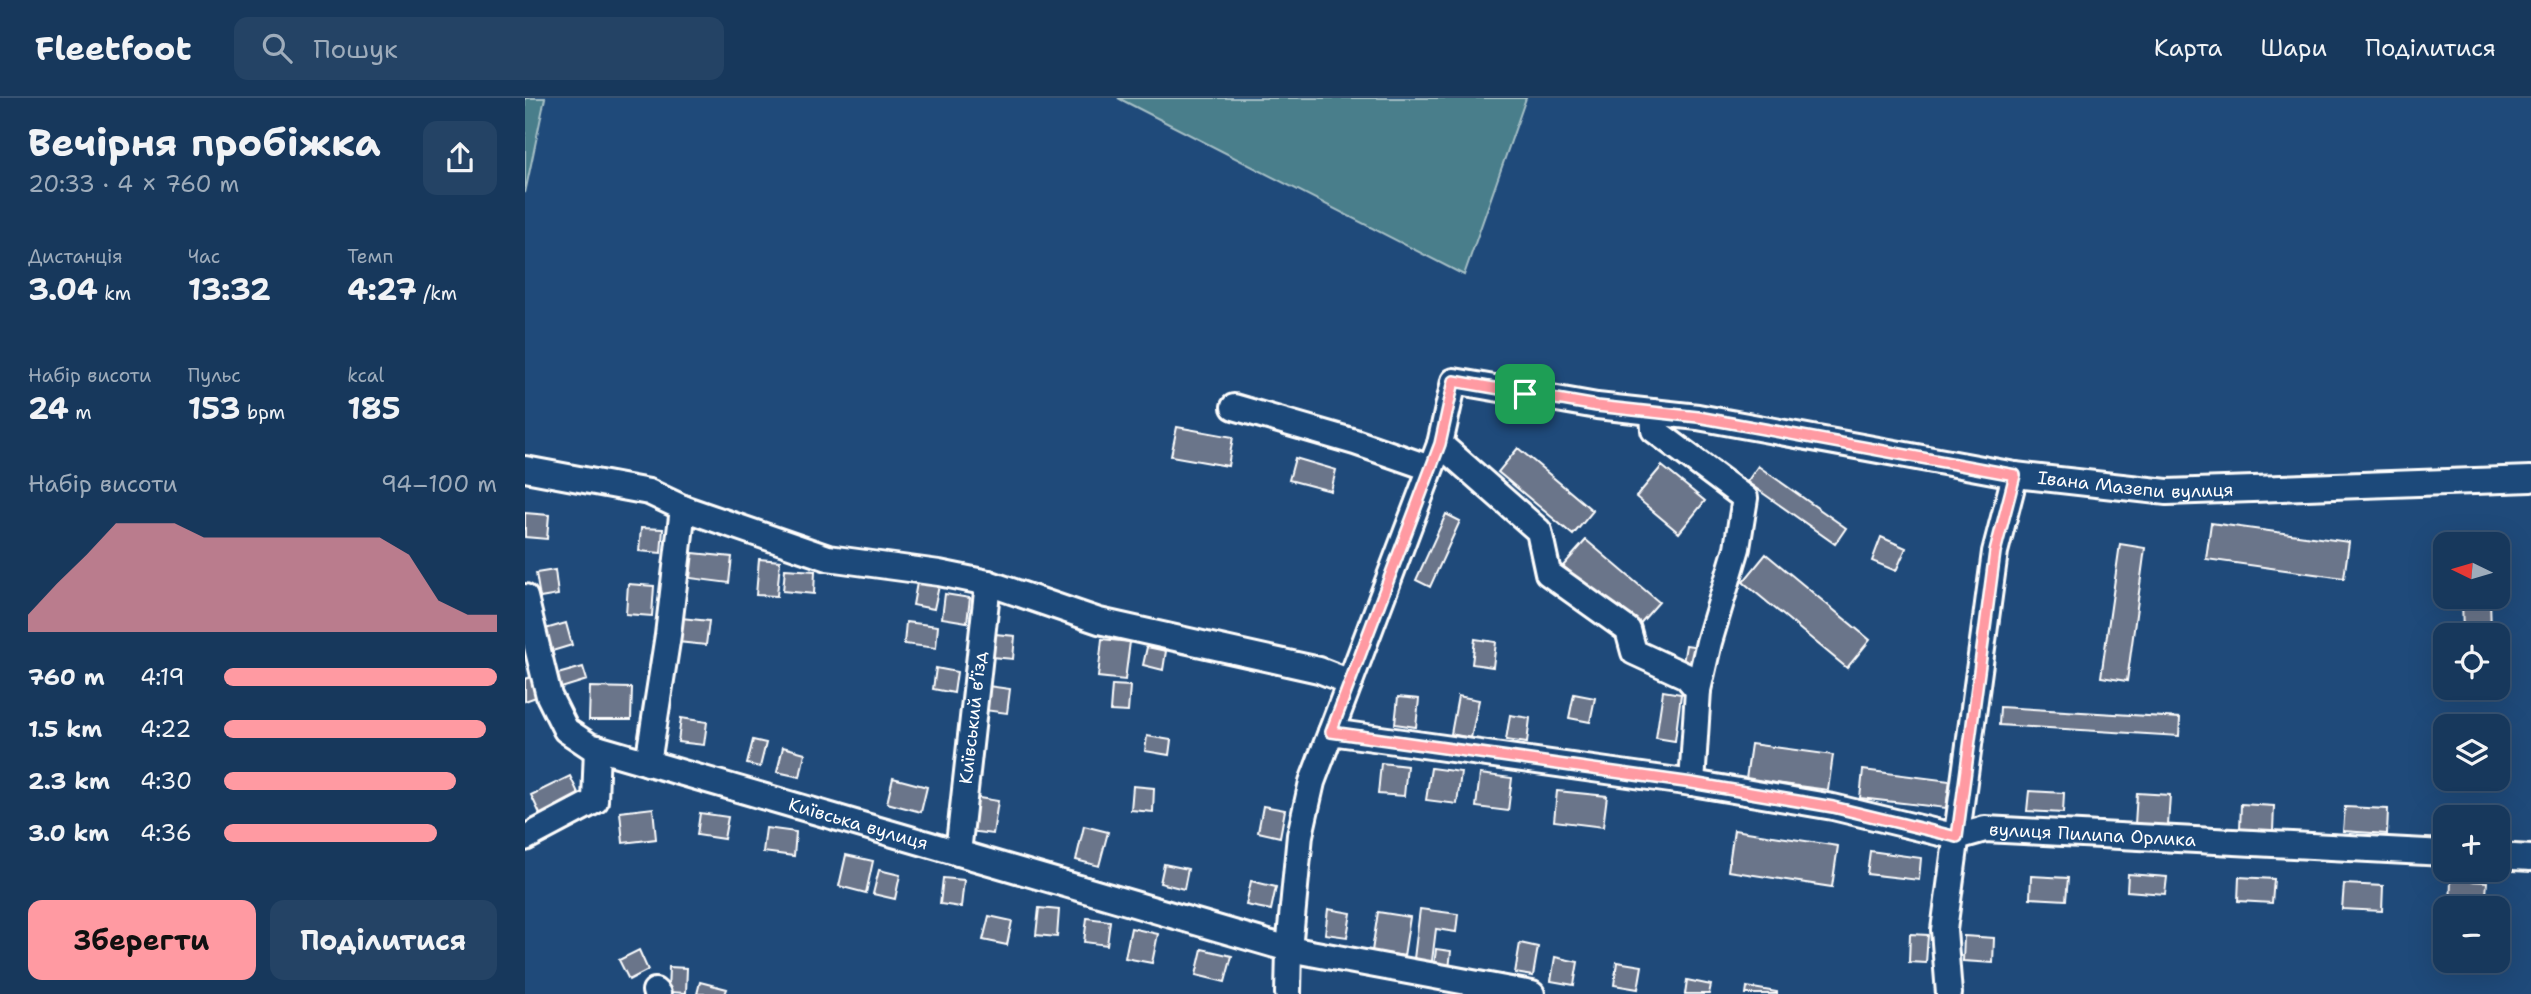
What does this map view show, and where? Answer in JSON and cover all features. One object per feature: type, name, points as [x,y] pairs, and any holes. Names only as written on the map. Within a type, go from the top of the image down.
[{"type":"street","name":"Івана Мазепи вулиця","points":[[1440,444],[1454,381],[1597,406],[1698,417],[2015,475],[2167,492],[2531,479]]},
{"type":"street","points":[[1234,407],[1355,442],[1430,468]]},
{"type":"street","points":[[1653,412],[1654,430],[1745,498],[1737,548],[1709,642],[1698,690],[1692,783]]},
{"type":"street","points":[[1288,994],[1289,949],[1300,835],[1312,782],[1440,444],[1539,531],[1548,573],[1628,630],[1634,652],[1686,676],[1698,690]]},
{"type":"street","points":[[525,469],[649,492],[683,508],[828,558],[939,573],[988,583],[1099,621],[1319,670],[1350,682]]},
{"type":"street","points":[[1949,994],[1944,930],[1995,552],[2015,475]]},
{"type":"street","points":[[648,763],[668,635],[683,508]]},
{"type":"street","name":"Київський в’їзд","points":[[958,853],[988,583]]},
{"type":"street","name":"Київська вулиця","points":[[525,597],[549,696],[566,730],[597,748],[1289,949],[1532,994]]},
{"type":"street","name":"вулиця Пилипа Орлика","points":[[1331,732],[1692,783],[1833,807],[1957,837],[1985,829],[2433,852]]},
{"type":"street","points":[[525,838],[595,802],[597,748]]},
{"type":"street","points":[[2510,857],[2531,858]]},
{"type":"green space","points":[[525,98],[545,98],[525,193]]},
{"type":"green space","points":[[1118,98],[1526,98],[1464,275]]},
{"type":"building","points":[[1177,427],[1233,437],[1228,466],[1171,456]]},
{"type":"building","points":[[1518,448],[1593,511],[1573,535],[1498,472]]},
{"type":"building","points":[[1295,458],[1336,470],[1331,491],[1289,480]]},
{"type":"building","points":[[1662,466],[1705,501],[1679,533],[1636,497]]},
{"type":"building","points":[[1758,466],[1846,528],[1835,544],[1747,482]]},
{"type":"building","points":[[525,513],[549,515],[547,539],[525,537]]},
{"type":"building","points":[[1446,514],[1460,521],[1430,587],[1416,580]]},
{"type":"building","points":[[2211,523],[2349,542],[2344,578],[2206,559]]},
{"type":"building","points":[[641,528],[663,529],[661,553],[639,551]]},
{"type":"building","points":[[1881,537],[1906,548],[1896,571],[1872,561]]},
{"type":"building","points":[[1586,540],[1659,602],[1636,628],[1563,566]]},
{"type":"building","points":[[2120,544],[2145,548],[2127,681],[2101,677]]},
{"type":"building","points":[[693,553],[732,557],[729,583],[690,578]]},
{"type":"building","points":[[1766,554],[1870,640],[1847,668],[1743,582]]},
{"type":"building","points":[[759,559],[780,561],[777,596],[756,595]]},
{"type":"building","points":[[785,569],[815,571],[814,594],[783,591]]},
{"type":"building","points":[[555,570],[558,595],[540,598],[536,573]]},
{"type":"building","points":[[918,577],[940,581],[934,609],[913,605]]},
{"type":"building","points":[[628,584],[654,586],[652,616],[626,614]]},
{"type":"building","points":[[945,594],[970,598],[967,622],[942,618]]},
{"type":"building","points":[[2462,609],[2490,609],[2491,623],[2463,623]]},
{"type":"building","points":[[681,618],[709,621],[706,645],[678,642]]},
{"type":"building","points":[[906,622],[938,626],[936,648],[904,644]]},
{"type":"building","points":[[566,623],[572,645],[549,652],[542,630]]},
{"type":"building","points":[[995,634],[1015,636],[1013,659],[992,657]]},
{"type":"building","points":[[1102,639],[1130,642],[1125,680],[1098,677]]},
{"type":"building","points":[[1475,639],[1496,642],[1493,667],[1472,664]]},
{"type":"building","points":[[1686,645],[1700,647],[1697,665],[1683,663]]},
{"type":"building","points":[[1147,647],[1166,651],[1163,670],[1143,665]]},
{"type":"building","points":[[583,667],[587,680],[558,689],[554,675]]},
{"type":"building","points":[[936,668],[957,672],[954,693],[933,689]]},
{"type":"building","points":[[531,677],[539,696],[525,701],[525,679]]},
{"type":"building","points":[[1112,685],[1130,686],[1128,712],[1110,711]]},
{"type":"building","points":[[988,686],[1010,689],[1007,713],[984,710]]},
{"type":"building","points":[[590,687],[632,688],[631,720],[589,720]]},
{"type":"building","points":[[1663,691],[1681,694],[1675,741],[1656,738]]},
{"type":"building","points":[[1574,694],[1595,698],[1590,722],[1569,718]]},
{"type":"building","points":[[1458,696],[1479,700],[1471,738],[1451,734]]},
{"type":"building","points":[[1398,697],[1419,699],[1416,727],[1395,724]]},
{"type":"building","points":[[2000,707],[2180,718],[2179,736],[1999,725]]},
{"type":"building","points":[[1510,715],[1530,718],[1527,743],[1506,740]]},
{"type":"building","points":[[681,718],[707,722],[704,745],[678,742]]},
{"type":"building","points":[[1147,736],[1171,740],[1169,755],[1145,751]]},
{"type":"building","points":[[753,740],[766,743],[760,767],[747,764]]},
{"type":"building","points":[[1751,744],[1833,755],[1828,790],[1746,779]]},
{"type":"building","points":[[783,747],[805,753],[800,777],[777,772]]},
{"type":"building","points":[[1381,763],[1407,766],[1404,796],[1378,794]]},
{"type":"building","points":[[1431,768],[1461,772],[1457,804],[1426,800]]},
{"type":"building","points":[[1863,770],[1950,781],[1946,808],[1860,798]]},
{"type":"building","points":[[1480,774],[1512,778],[1508,811],[1476,807]]},
{"type":"building","points":[[570,776],[580,797],[541,816],[531,795]]},
{"type":"building","points":[[893,778],[927,787],[921,812],[887,803]]},
{"type":"building","points":[[1133,786],[1154,788],[1153,812],[1131,810]]},
{"type":"building","points":[[1557,791],[1607,796],[1603,827],[1554,821]]},
{"type":"building","points":[[2029,791],[2064,793],[2063,813],[2027,811]]},
{"type":"building","points":[[2137,793],[2170,795],[2168,826],[2135,824]]},
{"type":"building","points":[[973,797],[998,801],[993,834],[968,831]]},
{"type":"building","points":[[2241,804],[2274,806],[2273,831],[2240,830]]},
{"type":"building","points":[[1263,806],[1285,810],[1280,837],[1258,832]]},
{"type":"building","points":[[2345,807],[2388,809],[2387,834],[2343,831]]},
{"type":"building","points":[[653,808],[656,839],[623,843],[620,812]]},
{"type":"building","points":[[700,813],[728,817],[724,839],[697,835]]},
{"type":"building","points":[[1084,826],[1108,832],[1099,866],[1076,860]]},
{"type":"building","points":[[766,828],[796,832],[794,856],[763,852]]},
{"type":"building","points":[[1734,830],[1838,846],[1832,887],[1728,871]]},
{"type":"building","points":[[1870,851],[1921,858],[1919,880],[1867,874]]},
{"type":"building","points":[[846,855],[873,861],[866,893],[839,886]]},
{"type":"building","points":[[1164,864],[1188,869],[1184,889],[1160,883]]},
{"type":"building","points":[[879,870],[900,875],[895,899],[873,894]]},
{"type":"building","points":[[2128,874],[2167,877],[2165,894],[2127,891]]},
{"type":"building","points":[[2031,876],[2068,878],[2066,900],[2030,898]]},
{"type":"building","points":[[2239,877],[2274,879],[2272,903],[2238,901]]},
{"type":"building","points":[[943,878],[964,880],[961,907],[940,904]]},
{"type":"building","points":[[1251,881],[1276,887],[1271,910],[1246,905]]},
{"type":"building","points":[[2451,882],[2487,882],[2486,896],[2450,896]]},
{"type":"building","points":[[2344,884],[2383,886],[2382,911],[2342,909]]},
{"type":"building","points":[[1039,908],[1059,910],[1057,937],[1036,935]]},
{"type":"building","points":[[1328,909],[1351,913],[1347,937],[1325,934]]},
{"type":"building","points":[[1420,909],[1458,914],[1456,932],[1436,929],[1431,969],[1413,967]]},
{"type":"building","points":[[1378,912],[1410,917],[1404,956],[1372,951]]},
{"type":"building","points":[[989,916],[1012,921],[1007,945],[983,940]]},
{"type":"building","points":[[1087,918],[1110,921],[1107,945],[1084,942]]},
{"type":"building","points":[[1131,928],[1158,934],[1152,963],[1125,958]]},
{"type":"building","points":[[1910,934],[1928,935],[1926,963],[1909,962]]},
{"type":"building","points":[[1964,936],[1994,938],[1993,963],[1963,961]]},
{"type":"building","points":[[1520,943],[1538,947],[1533,976],[1515,973]]},
{"type":"building","points":[[1202,949],[1232,956],[1225,982],[1196,975]]},
{"type":"building","points":[[1436,949],[1451,951],[1449,969],[1434,967]]},
{"type":"building","points":[[639,950],[648,970],[629,980],[619,960]]},
{"type":"building","points":[[1555,957],[1578,962],[1574,985],[1551,981]]},
{"type":"building","points":[[1617,962],[1642,966],[1638,989],[1614,985]]},
{"type":"building","points":[[669,967],[687,968],[686,993],[668,992]]},
{"type":"building","points":[[1687,980],[1711,985],[1709,994],[1685,994]]},
{"type":"building","points":[[700,982],[727,989],[725,994],[697,994]]},
{"type":"building","points":[[1747,987],[1777,992],[1777,994],[1746,994]]},
{"type":"route","points":[[1454,381],[1525,394],[1597,406],[1698,417],[2015,475],[1995,552],[1957,837],[1833,807],[1692,783],[1331,732],[1440,444],[1454,381]]}]
